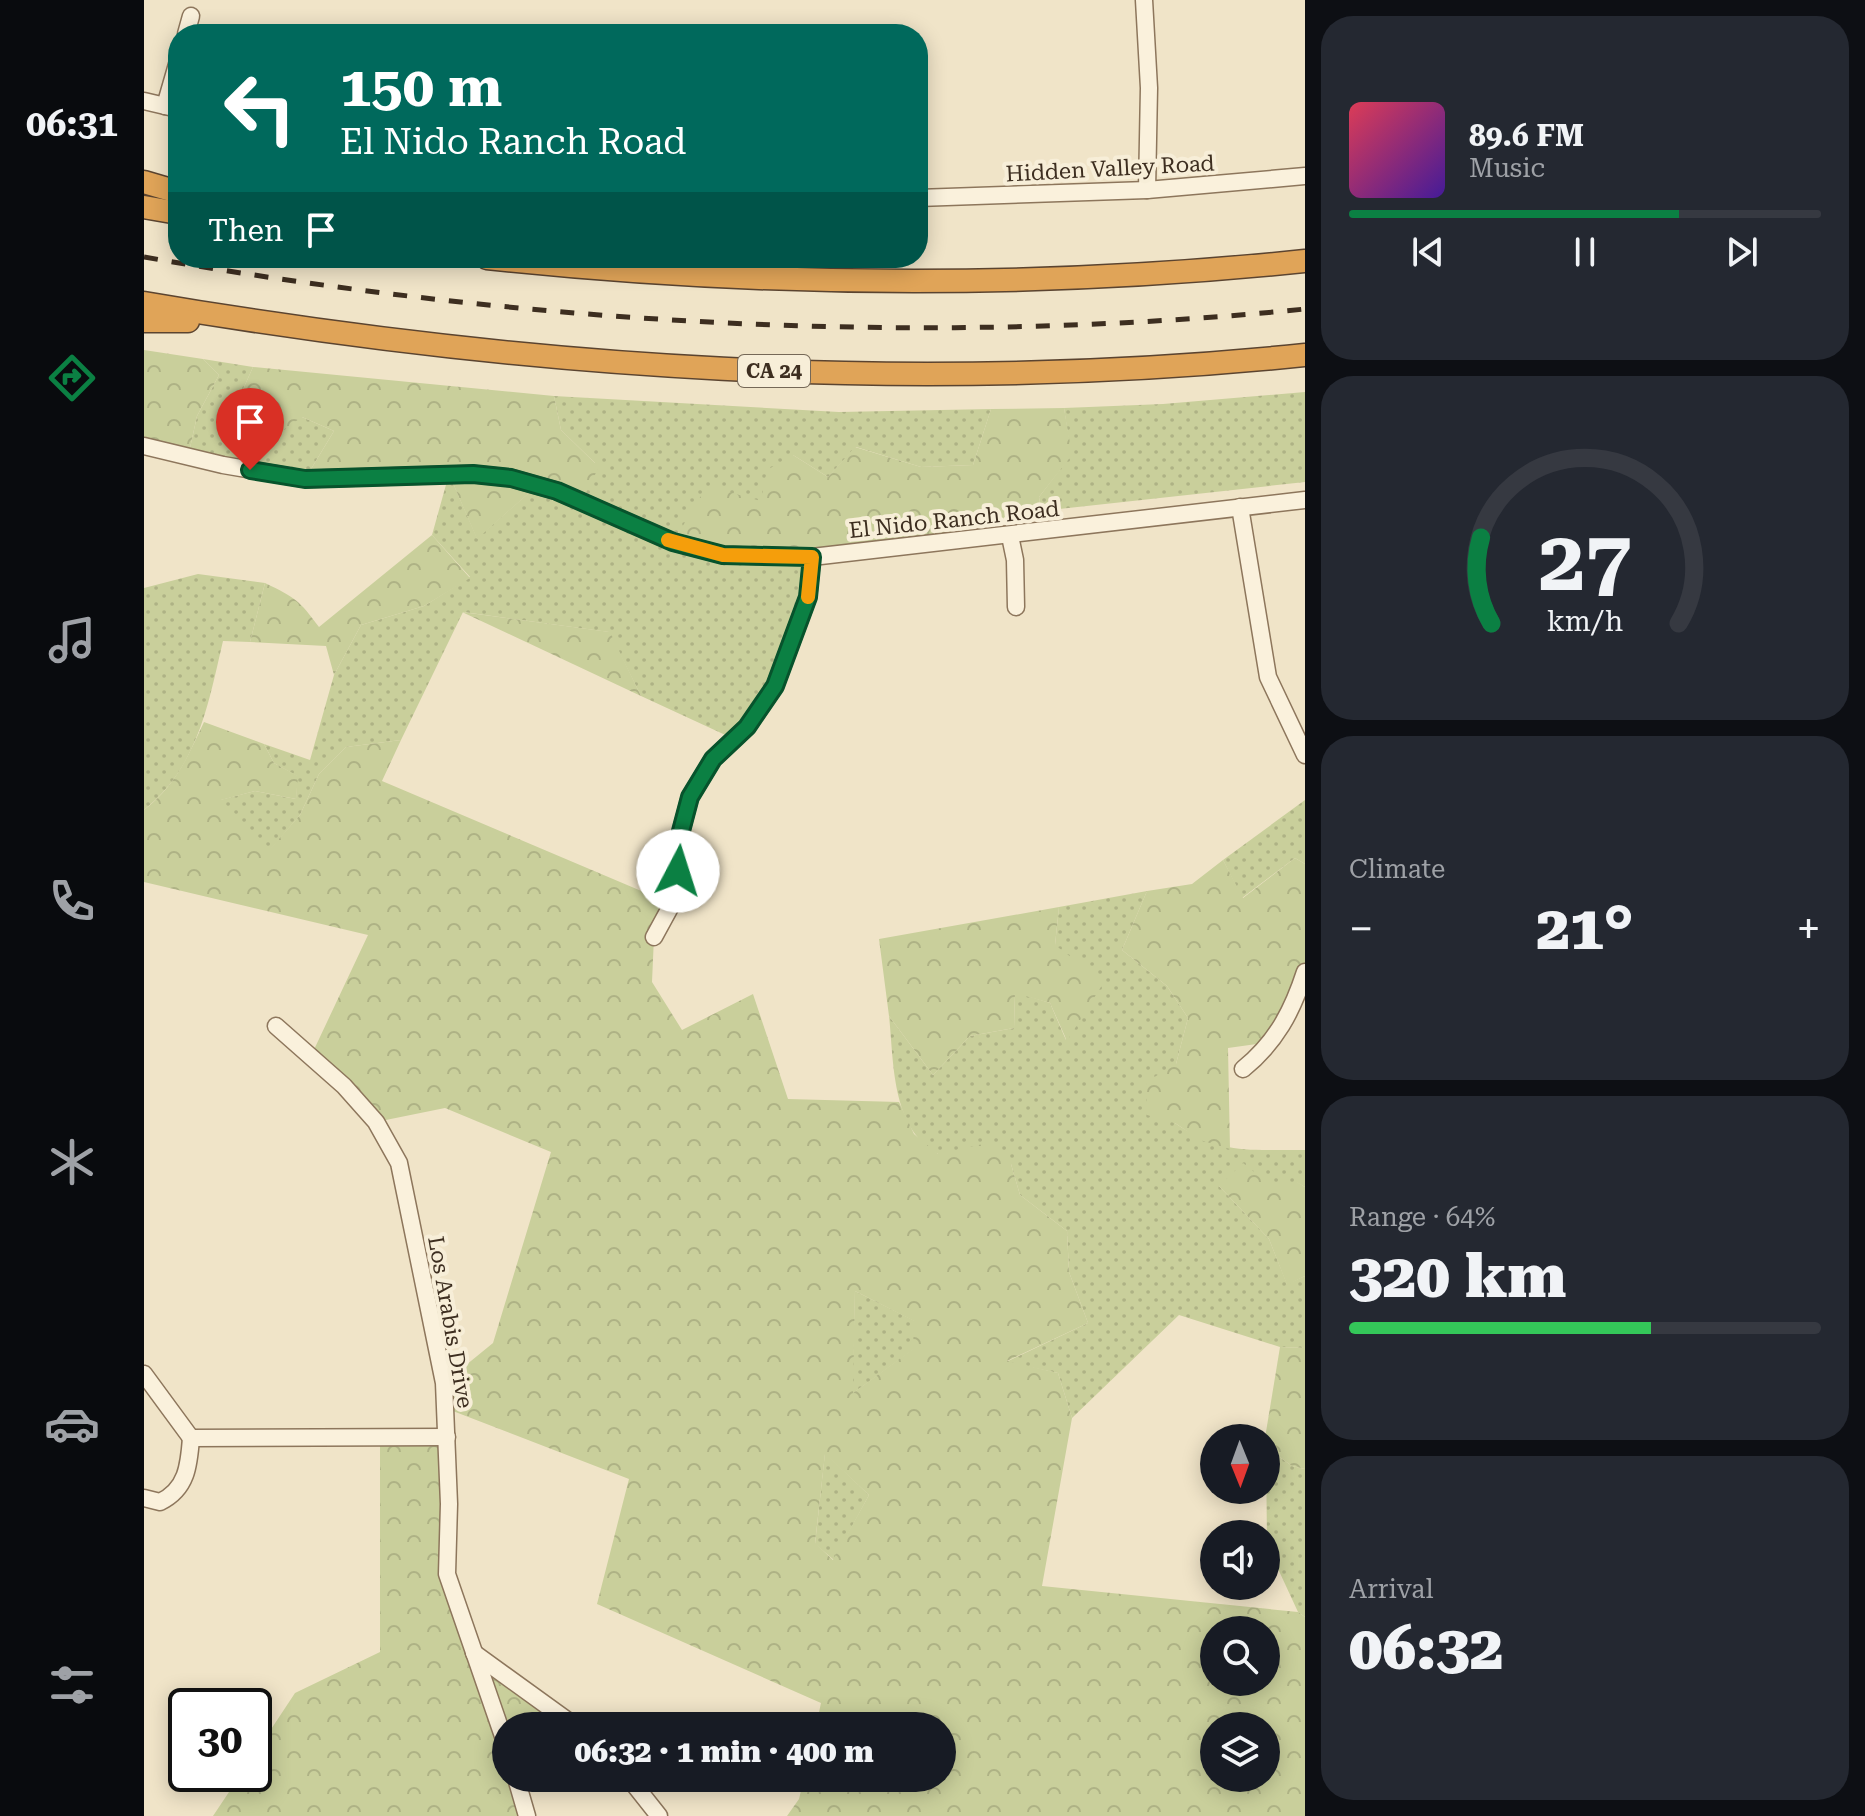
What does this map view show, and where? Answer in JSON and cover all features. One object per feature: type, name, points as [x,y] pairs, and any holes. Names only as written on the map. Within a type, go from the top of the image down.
[{"type":"highway","points":[[144,182],[168,189]]},
{"type":"highway","points":[[144,207],[168,211]]},
{"type":"highway","points":[[611,268],[698,275],[896,280],[1093,276],[1305,261]]},
{"type":"highway","name":"CA 24","points":[[144,303],[246,321],[431,346],[670,367],[933,374],[1064,371],[1305,355]]},
{"type":"highway","points":[[144,321],[246,321]]},
{"type":"street","points":[[1144,0],[1149,88],[1147,190]]},
{"type":"street","points":[[189,24],[191,16]]},
{"type":"street","points":[[144,101],[168,107]]},
{"type":"street","name":"Hidden Valley Road","points":[[928,198],[1147,190],[1305,176]]},
{"type":"street","name":"El Nido Ranch Road","points":[[144,446],[223,465],[305,479],[461,474],[511,478],[557,491],[685,545],[723,555],[812,557],[1305,500]]},
{"type":"street","points":[[1240,507],[1268,677],[1305,755]]},
{"type":"street","points":[[1010,536],[1015,560],[1016,607]]},
{"type":"street","points":[[654,937],[672,904],[681,831],[690,797],[713,759],[747,727],[775,686],[808,597],[812,557]]},
{"type":"street","points":[[1243,1069],[1262,1053],[1292,1009],[1305,972]]},
{"type":"street","name":"Los Arabis Drive","points":[[191,1438],[447,1437],[444,1383],[399,1163],[376,1122],[344,1086],[276,1026]]},
{"type":"street","points":[[144,1374],[191,1438],[189,1463],[181,1488],[160,1502],[144,1498]]},
{"type":"street","points":[[447,1437],[447,1574],[495,1712]]},
{"type":"street","points":[[474,1653],[556,1712]]},
{"type":"street","points":[[520,1792],[527,1816]]},
{"type":"street","points":[[640,1792],[659,1816]]},
{"type":"green space","points":[[144,350],[203,359],[219,375],[197,416],[188,457],[144,446]]},
{"type":"green space","points":[[203,359],[253,367],[236,405],[302,417],[334,431],[305,479],[188,457],[197,416],[219,375]]},
{"type":"green space","points":[[253,367],[554,396],[561,430],[599,467],[581,502],[537,486],[477,539],[449,474],[305,479],[334,431],[302,417],[273,437],[236,405]]},
{"type":"green space","points":[[1305,392],[1305,482],[1041,511],[1039,497],[1071,455],[1064,408],[1163,404]]},
{"type":"green space","points":[[554,396],[839,412],[991,409],[973,465],[921,467],[856,447],[828,477],[793,455],[812,557],[775,686],[734,739],[641,696],[609,632],[463,612],[401,740],[346,747],[319,774],[300,815],[270,850],[220,800],[255,791],[296,799],[297,776],[274,763],[264,744],[310,760],[334,675],[361,625],[424,606],[470,577],[432,535],[449,474],[477,538],[537,486],[595,463],[561,430]]},
{"type":"green space","points":[[1064,408],[1072,455],[1039,497],[1041,511],[885,548],[812,557],[673,542],[707,486],[761,501],[767,470],[793,455],[828,477],[855,447],[921,467],[973,465],[991,409]]},
{"type":"green space","points":[[432,535],[470,578],[424,606],[361,625],[334,675],[326,646],[250,642],[265,583],[296,600],[319,627]]},
{"type":"green space","points":[[198,574],[265,583],[250,642],[223,641],[206,711],[189,755],[162,793],[144,810],[144,588]]},
{"type":"green space","points":[[462,612],[610,632],[641,696]]},
{"type":"green space","points":[[204,722],[264,744],[274,763],[298,776],[296,799],[255,791],[221,800],[270,849],[300,815],[319,774],[346,747],[401,740],[382,781],[672,904],[654,937],[652,982],[682,1030],[753,994],[788,1099],[899,1102],[914,1134],[938,1154],[992,1142],[1011,1164],[1020,1195],[1067,1231],[1069,1272],[1088,1323],[1007,1361],[1058,1373],[1072,1418],[1042,1586],[1298,1612],[1305,1617],[1305,1816],[787,1816],[801,1792],[956,1792],[956,1712],[819,1712],[821,1703],[597,1604],[629,1479],[445,1408],[444,1383],[493,1343],[551,1152],[445,1108],[376,1122],[311,1056],[368,935],[144,882],[144,810],[173,781]],"holes":[[[855,1291],[914,1321],[913,1349],[853,1393]],[[825,1454],[869,1495],[833,1560],[815,1543]]]},
{"type":"green space","points":[[1305,800],[1305,864],[1295,858],[1242,898],[1223,860]]},
{"type":"green space","points":[[1295,858],[1305,864],[1305,972],[1271,1042],[1228,1048],[1230,1149],[1200,1140],[1175,1123],[1147,1115],[1146,1082],[1176,1064],[1188,1018],[1167,986],[1122,950],[1147,891],[1192,884],[1223,860],[1243,898]]},
{"type":"green space","points":[[1147,891],[1122,950],[1167,986],[1188,1018],[1176,1064],[1175,1123],[1192,1134],[1223,1146],[1252,1150],[1305,1150],[1305,1187],[1296,1182],[1219,1186],[1269,1239],[1287,1284],[1305,1276],[1305,1348],[1280,1347],[1179,1315],[1072,1418],[1058,1373],[1006,1362],[1088,1323],[1069,1272],[1067,1231],[1020,1195],[1011,1164],[942,1155],[921,1141],[910,1127],[898,1092],[889,1016],[933,1075],[970,1036],[1014,1028],[1015,992],[1050,1003],[1066,1040],[1055,945],[1059,907]]},
{"type":"green space","points":[[1059,907],[1055,945],[1104,982],[1067,1041],[1050,1003],[1015,993],[1014,1028],[970,1036],[933,1075],[889,1016],[879,939]]},
{"type":"green space","points":[[1243,1163],[1267,1182],[1297,1182],[1305,1187],[1305,1276],[1287,1285],[1269,1239],[1219,1186]]},
{"type":"green space","points":[[855,1291],[915,1321],[914,1349],[852,1394]]},
{"type":"green space","points":[[1280,1347],[1305,1348],[1305,1469],[1292,1466],[1280,1457],[1280,1424],[1267,1424]]},
{"type":"green space","points":[[380,1437],[447,1437],[447,1574],[474,1653],[565,1712],[492,1712],[492,1792],[520,1792],[527,1816],[213,1816],[229,1792],[272,1792],[272,1728],[295,1693],[380,1652]]},
{"type":"green space","points":[[825,1453],[869,1495],[834,1560],[815,1544]]},
{"type":"green space","points":[[1280,1457],[1292,1466],[1305,1469],[1305,1617],[1298,1612],[1280,1573],[1280,1520],[1267,1520],[1267,1504],[1280,1504]]},
{"type":"railway","points":[[144,257],[168,261]]},
{"type":"railway","points":[[213,268],[433,299],[723,323],[1014,327],[1160,321],[1305,309]]},
{"type":"slow traffic","points":[[668,540],[723,555],[812,557],[808,597]]},
{"type":"route","points":[[250,470],[305,479],[371,479],[430,474],[511,478],[557,491],[673,542],[723,555],[812,557],[808,597],[775,686],[747,727],[713,759],[690,797],[681,831],[678,871]]}]
